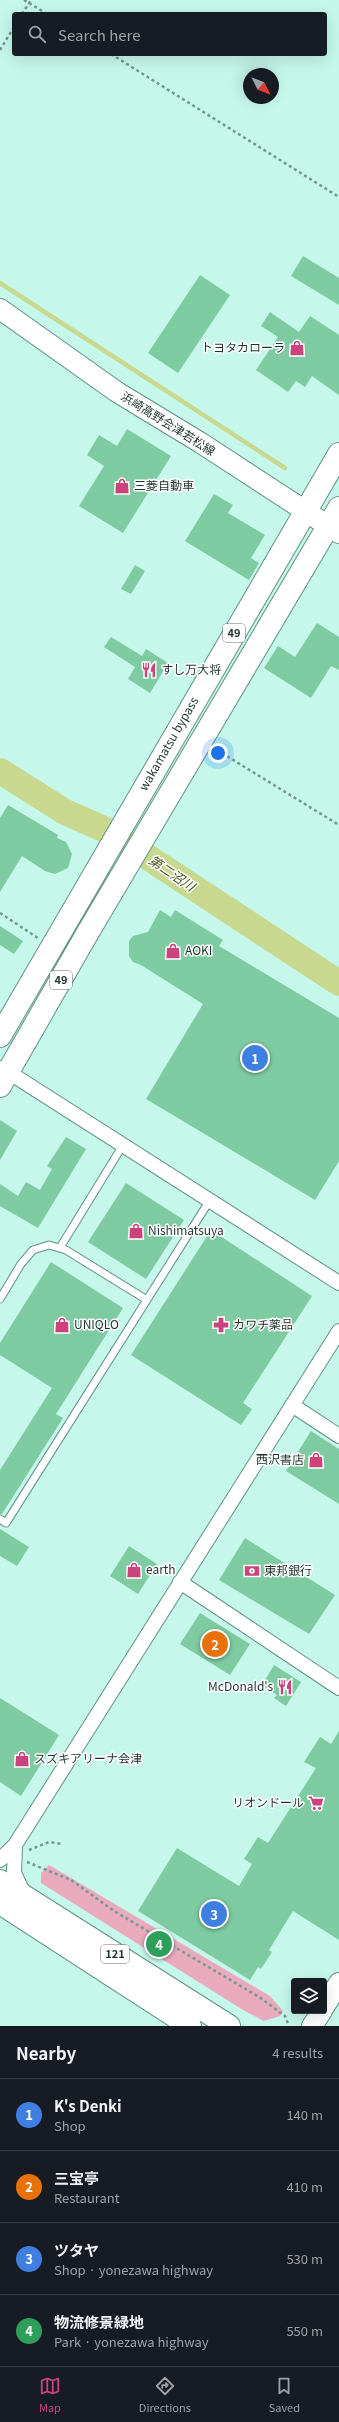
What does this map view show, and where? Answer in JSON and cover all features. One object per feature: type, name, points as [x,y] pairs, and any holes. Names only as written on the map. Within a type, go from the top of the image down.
[{"type":"highway","name":"wakamatsu bypass","points":[[0,1036],[129,812],[339,454]]},
{"type":"highway","name":"49","points":[[3,1075],[201,740],[334,530],[339,508]]},
{"type":"highway","name":"121","points":[[0,1882],[229,2026]]},
{"type":"highway","name":"121","points":[[0,1903],[190,2026]]},
{"type":"main road","name":"浜崎高野会津若松線","points":[[0,309],[117,392],[334,530]]},
{"type":"main road","points":[[327,2002],[339,1983]]},
{"type":"main road","points":[[312,2026],[320,2014]]},
{"type":"street","points":[[3,1075],[123,1145],[339,1283]]},
{"type":"street","points":[[0,1860],[15,1845],[339,1331]]},
{"type":"street","points":[[292,1405],[339,1436]]},
{"type":"street","points":[[180,1582],[339,1688]]},
{"type":"street","points":[[15,1845],[14,1873],[24,1894],[33,1902]]},
{"type":"lane","points":[[61,1246],[123,1145]]},
{"type":"lane","points":[[0,1519],[6,1523],[210,1200]]},
{"type":"lane","points":[[0,1299],[21,1264],[33,1250],[49,1245],[61,1246],[147,1300]]},
{"type":"path","points":[[24,0],[44,12]]},
{"type":"path","points":[[23,12],[31,0]]},
{"type":"path","points":[[0,50],[12,30]]},
{"type":"path","points":[[113,56],[339,197]]},
{"type":"path","points":[[201,740],[339,825]]},
{"type":"path","points":[[0,913],[51,946]]},
{"type":"path","points":[[29,1850],[49,1842],[62,1844]]},
{"type":"path","points":[[26,1862],[71,1880],[114,1911],[259,1997],[285,2016],[287,2025]]},
{"type":"shaded area","points":[[49,1865],[270,1996],[283,2011],[280,2016],[264,2021],[243,2010],[41,1883],[41,1873]]},
{"type":"building","points":[[303,256],[339,278],[339,305],[291,276]]},
{"type":"building","points":[[200,275],[230,295],[178,373],[148,353]]},
{"type":"building","name":"トヨタカローラ","points":[[270,312],[299,332],[310,316],[339,335],[339,395],[312,376],[305,387],[296,381],[288,392],[256,370],[278,337],[261,326]]},
{"type":"building","name":"三菱自動車","points":[[127,429],[171,456],[123,533],[79,506],[104,466],[87,455],[99,435],[117,446]]},
{"type":"building","points":[[214,494],[233,505],[228,513],[265,535],[251,558],[259,563],[249,580],[185,541]]},
{"type":"building","points":[[135,565],[145,571],[131,594],[121,589]]},
{"type":"building","points":[[317,623],[339,637],[339,670],[331,666],[311,698],[264,668],[278,646],[295,657]]},
{"type":"building","points":[[111,637],[142,656],[146,649],[168,663],[150,693],[128,679],[135,667],[104,647]]},
{"type":"building","points":[[8,805],[58,835],[57,838],[66,842],[72,854],[68,868],[55,874],[45,871],[22,856],[0,892],[0,818]]},
{"type":"building","points":[[160,910],[171,917],[175,910],[223,940],[219,946],[339,1018],[339,1161],[315,1200],[146,1099],[203,1004],[141,965],[133,962],[129,956],[129,941],[133,936],[148,932]]},
{"type":"building","points":[[0,926],[23,941],[14,954],[0,945]]},
{"type":"building","points":[[0,1120],[17,1131],[0,1160]]},
{"type":"building","points":[[66,1137],[86,1149],[38,1228],[0,1206],[0,1184],[18,1196],[26,1182],[40,1190],[52,1169],[47,1166]]},
{"type":"building","name":"Nishimatsuya","points":[[126,1183],[184,1220],[146,1279],[88,1242]]},
{"type":"building","name":"カワチ薬品","points":[[211,1230],[312,1296],[243,1403],[252,1409],[241,1425],[131,1355]]},
{"type":"building","name":"UNIQLO","points":[[51,1262],[123,1308],[56,1414],[63,1418],[2,1514],[0,1514],[0,1470],[52,1388],[0,1355],[0,1343]]},
{"type":"building","name":"西沢書店","points":[[311,1431],[339,1449],[339,1504],[286,1471]]},
{"type":"building","points":[[0,1529],[29,1547],[17,1566],[0,1556]]},
{"type":"building","points":[[245,1538],[335,1595],[309,1634],[219,1580]]},
{"type":"building","name":"earth","points":[[129,1546],[157,1564],[138,1594],[110,1576]]},
{"type":"building","points":[[200,1613],[250,1644],[230,1675],[180,1644]]},
{"type":"building","points":[[274,1665],[301,1682],[286,1706],[274,1698],[277,1695],[262,1685]]},
{"type":"building","name":"スズキアリーナ会津","points":[[0,1698],[59,1735],[21,1796],[0,1782]]},
{"type":"building","points":[[339,1731],[339,1940],[293,1911],[269,1950],[272,1952],[261,1969],[258,1967],[250,1980],[138,1911],[177,1848],[239,1886],[252,1864],[244,1859],[258,1837],[268,1843],[316,1768],[304,1762],[320,1737],[331,1744]]},
{"type":"waterway","points":[[0,283],[285,468]]},
{"type":"waterway","name":"第二沼川","points":[[0,771],[65,812],[108,831],[339,983]]},
{"type":"place","name":"トヨタカローラ","points":[[297,348]]},
{"type":"place","name":"三菱自動車","points":[[122,486]]},
{"type":"place","name":"すし万大将","points":[[149,670]]},
{"type":"place","name":"AOKI","points":[[173,951]]},
{"type":"place","name":"K's Denki","points":[[255,1058]]},
{"type":"place","name":"Nishimatsuya","points":[[136,1231]]},
{"type":"place","name":"UNIQLO","points":[[62,1325]]},
{"type":"place","name":"カワチ薬品","points":[[221,1325]]},
{"type":"place","name":"西沢書店","points":[[316,1460]]},
{"type":"place","name":"earth","points":[[134,1570]]},
{"type":"place","name":"東邦銀行","points":[[252,1571]]},
{"type":"place","name":"三宝亭","points":[[215,1644]]},
{"type":"place","name":"McDonald's","points":[[285,1687]]},
{"type":"place","name":"スズキアリーナ会津","points":[[22,1759]]},
{"type":"place","name":"リオンドール","points":[[316,1803]]},
{"type":"place","name":"ツタヤ","points":[[214,1914]]},
{"type":"place","name":"物流修景緑地","points":[[159,1944]]}]
